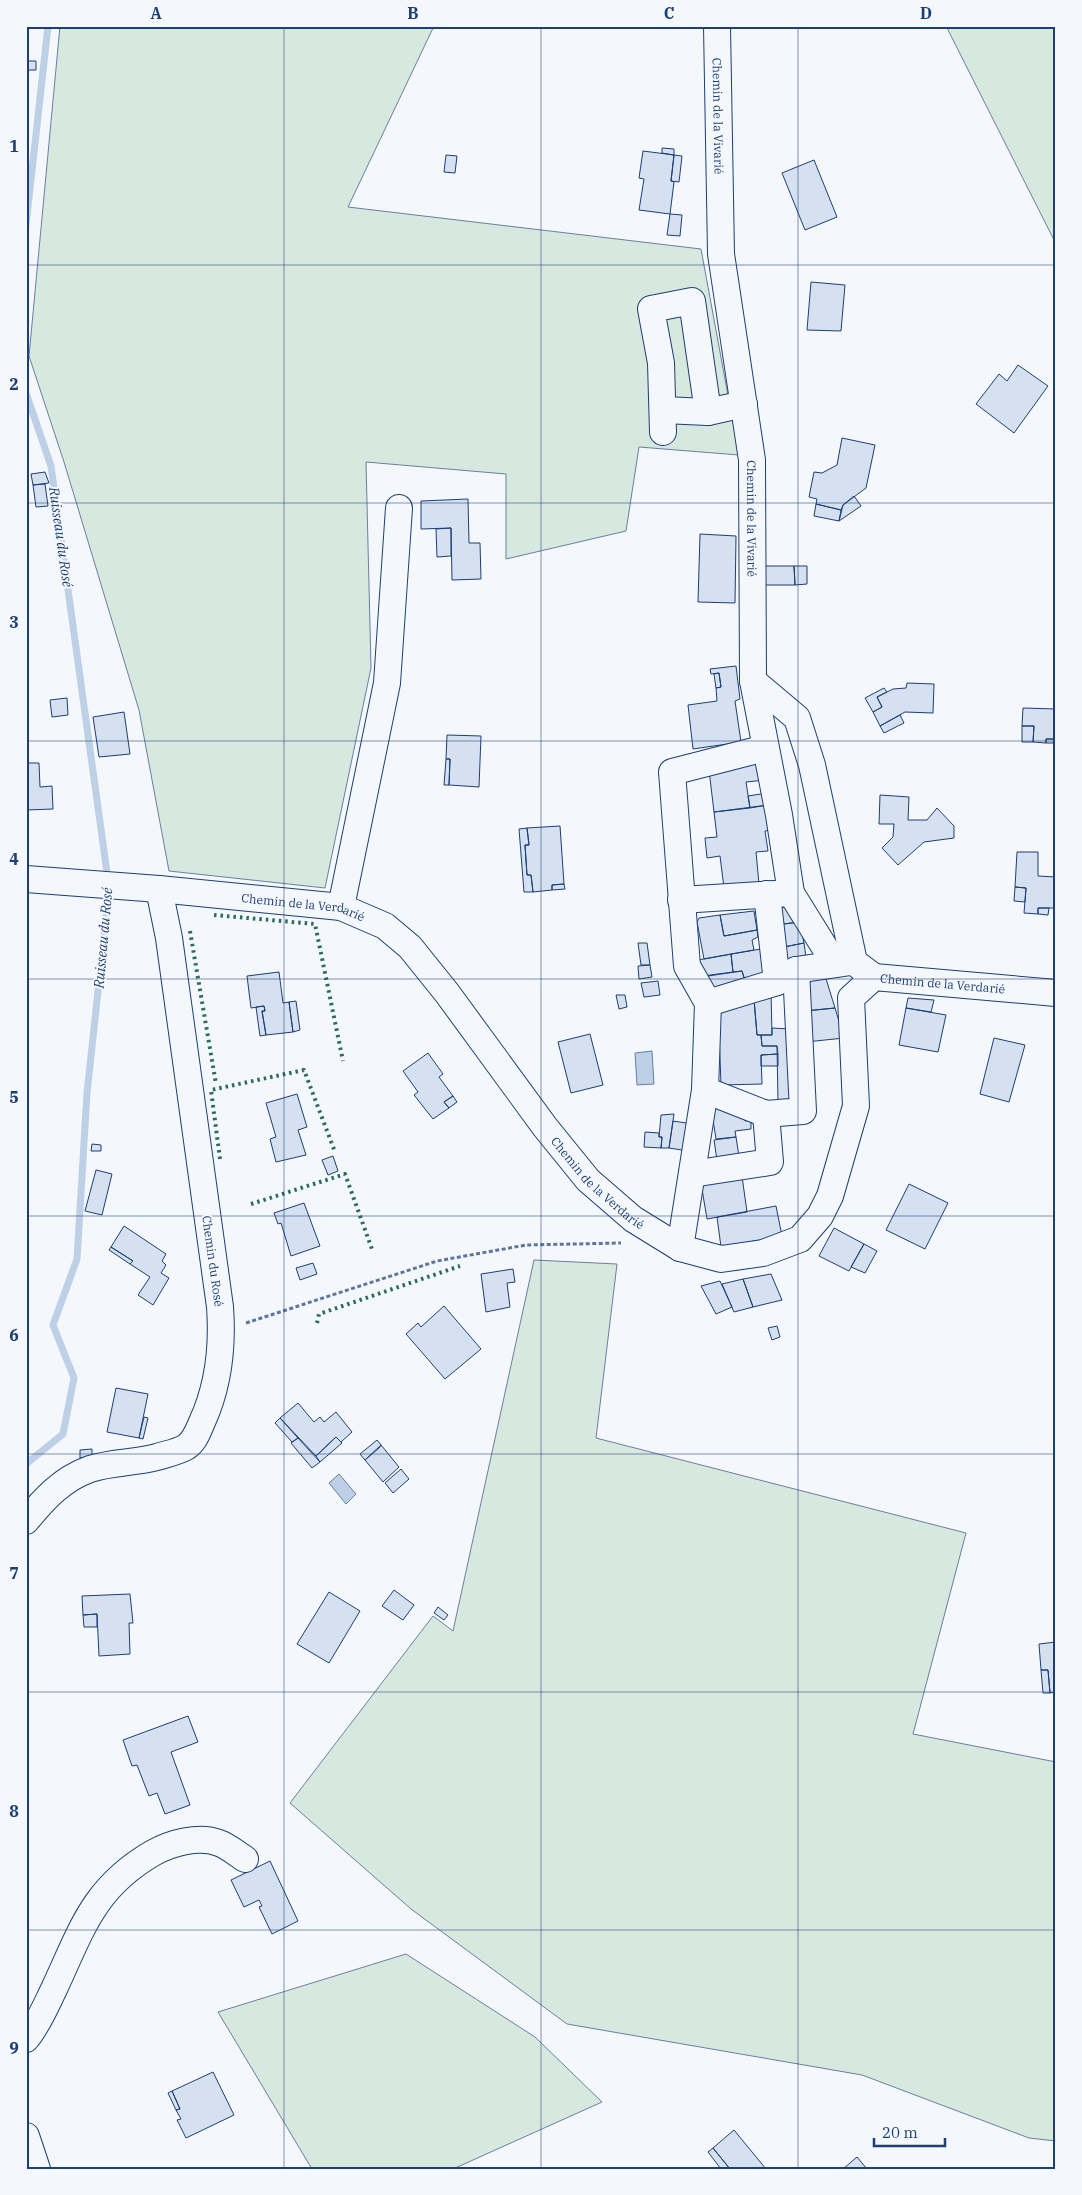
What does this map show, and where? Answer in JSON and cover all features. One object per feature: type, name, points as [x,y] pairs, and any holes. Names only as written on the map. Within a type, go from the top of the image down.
[{"type":"street","name":"Chemin de la Vivarié","points":[[717,26],[721,254],[752,460],[753,680],[766,748],[786,976],[803,1111],[766,1114]]},
{"type":"street","points":[[708,412],[692,301],[651,309],[661,363],[663,421],[708,412],[744,404]]},
{"type":"street","points":[[661,363],[700,354]]},
{"type":"street","points":[[341,907],[387,683],[399,508]]},
{"type":"street","points":[[753,680],[797,718],[812,766],[854,967]]},
{"type":"street","points":[[669,1241],[692,1174],[705,1090],[708,1003],[686,966],[672,772],[766,748]]},
{"type":"street","name":"Chemin de la Verdarié","points":[[26,879],[159,888],[341,907],[385,926],[410,947],[545,1127],[588,1180],[608,1200],[669,1241],[721,1259],[763,1253],[800,1239],[820,1216],[830,1196],[856,1106],[852,998],[854,967],[1056,993]]},
{"type":"street","name":"Chemin du Rosé","points":[[26,1521],[45,1497],[66,1481],[91,1469],[146,1460],[186,1447],[196,1437],[210,1406],[219,1373],[222,1331],[169,938],[159,888]]},
{"type":"street","points":[[681,900],[779,893],[854,967]]},
{"type":"street","points":[[708,1003],[786,976],[854,967]]},
{"type":"street","points":[[692,1174],[770,1162],[766,1114],[705,1090]]},
{"type":"street","points":[[26,2039],[47,2003],[90,1912],[108,1886],[134,1865],[161,1849],[188,1840],[218,1842],[245,1858]]},
{"type":"street","points":[[26,2136],[37,2169]]},
{"type":"path","points":[[222,1331],[437,1262],[526,1245],[669,1241]]},
{"type":"shaded area","points":[[60,26],[434,26],[348,207],[701,249],[739,455],[639,447],[626,531],[506,559],[506,474],[366,462],[371,668],[325,888],[169,871],[139,710],[64,462],[29,356]]},
{"type":"shaded area","points":[[946,26],[1056,26],[1056,244]]},
{"type":"shaded area","points":[[534,1260],[617,1264],[596,1438],[966,1533],[913,1734],[1056,1762],[1056,2141],[1029,2138],[862,2075],[567,2024],[411,1909],[290,1803],[433,1616],[453,1631]]},
{"type":"shaded area","points":[[406,1954],[535,2037],[602,2102],[453,2169],[312,2169],[218,2012]]},
{"type":"water","points":[[652,1051],[654,1084],[637,1085],[635,1053]]},
{"type":"water","points":[[339,1474],[356,1494],[346,1504],[329,1483]]},
{"type":"building","points":[[26,61],[36,61],[36,70],[26,70]]},
{"type":"building","points":[[662,148],[674,149],[674,155],[662,153]]},
{"type":"building","points":[[643,151],[674,155],[671,181],[674,182],[670,214],[639,210],[644,179],[639,178]]},
{"type":"building","points":[[446,155],[457,156],[455,173],[444,172]]},
{"type":"building","points":[[674,155],[682,156],[679,182],[671,181]]},
{"type":"building","points":[[814,160],[837,217],[805,230],[782,173]]},
{"type":"building","points":[[670,214],[682,215],[680,236],[667,235]]},
{"type":"building","points":[[811,282],[845,285],[841,331],[807,330]]},
{"type":"building","points":[[1018,365],[1048,386],[1014,433],[976,404],[999,374],[1007,381]]},
{"type":"building","points":[[842,438],[875,445],[866,488],[843,505],[841,510],[816,504],[817,499],[809,497],[814,472],[822,473],[837,465]]},
{"type":"building","points":[[45,472],[49,483],[33,485],[31,474]]},
{"type":"building","points":[[45,484],[48,506],[36,507],[33,485]]},
{"type":"building","points":[[854,496],[861,506],[839,521],[843,505]]},
{"type":"building","points":[[468,499],[469,543],[480,543],[481,579],[452,580],[451,528],[421,529],[421,501]]},
{"type":"building","points":[[816,504],[841,510],[839,521],[814,516]]},
{"type":"building","points":[[451,528],[451,556],[437,557],[436,529]]},
{"type":"building","points":[[700,534],[736,536],[735,603],[698,602]]},
{"type":"building","points":[[764,566],[794,566],[795,585],[764,585]]},
{"type":"building","points":[[794,566],[807,566],[807,584],[795,585]]},
{"type":"building","points":[[736,666],[740,699],[735,701],[741,742],[693,749],[688,705],[717,701],[716,688],[721,687],[719,673],[711,674],[710,669]]},
{"type":"building","points":[[719,673],[721,687],[716,688],[714,674]]},
{"type":"building","points":[[907,683],[934,684],[933,713],[905,712],[880,726],[873,712],[882,707],[877,697],[893,689],[906,688]]},
{"type":"building","points":[[884,688],[887,692],[877,697],[882,707],[873,712],[865,698]]},
{"type":"building","points":[[67,698],[68,715],[52,717],[50,700]]},
{"type":"building","points":[[1023,708],[1056,709],[1056,739],[1046,739],[1046,743],[1033,742],[1034,726],[1022,726]]},
{"type":"building","points":[[124,712],[130,754],[99,757],[93,717]]},
{"type":"building","points":[[900,715],[904,723],[884,733],[880,726]]},
{"type":"building","points":[[1022,726],[1034,726],[1033,742],[1022,742]]},
{"type":"building","points":[[447,735],[481,736],[479,787],[449,785],[450,759],[446,759]]},
{"type":"building","points":[[1046,739],[1056,739],[1056,743],[1046,743]]},
{"type":"building","points":[[446,759],[450,759],[449,785],[444,785]]},
{"type":"building","points":[[763,762],[766,780],[746,782],[750,808],[714,812],[709,770]]},
{"type":"building","points":[[26,763],[39,763],[40,787],[52,786],[53,809],[26,810]]},
{"type":"building","points":[[767,793],[768,805],[750,808],[748,796]]},
{"type":"building","points":[[880,795],[909,797],[908,820],[927,820],[937,808],[954,826],[954,838],[924,842],[898,865],[882,848],[893,837],[894,824],[879,824]]},
{"type":"building","points":[[768,805],[772,830],[765,831],[768,851],[756,852],[759,884],[724,888],[720,856],[707,858],[705,838],[717,837],[714,812]]},
{"type":"building","points":[[560,826],[564,884],[552,885],[552,890],[533,892],[531,875],[527,875],[525,845],[529,845],[527,828]]},
{"type":"building","points":[[527,828],[529,845],[525,845],[527,875],[531,875],[533,892],[524,892],[519,829]]},
{"type":"building","points":[[1017,852],[1038,852],[1038,876],[1056,877],[1056,908],[1038,908],[1038,914],[1024,913],[1026,888],[1015,887]]},
{"type":"building","points":[[564,884],[565,889],[552,890],[552,885]]},
{"type":"building","points":[[1015,887],[1026,888],[1025,902],[1014,901]]},
{"type":"building","points":[[791,907],[800,922],[775,925],[773,908]]},
{"type":"building","points":[[1038,908],[1049,908],[1048,915],[1038,914]]},
{"type":"building","points":[[754,911],[757,930],[724,936],[720,915]]},
{"type":"building","points":[[720,915],[724,936],[757,930],[758,937],[752,940],[754,950],[704,959],[697,922],[699,918]]},
{"type":"building","points":[[800,922],[804,943],[779,948],[775,925]]},
{"type":"building","points":[[638,943],[647,943],[650,965],[641,965]]},
{"type":"building","points":[[804,943],[807,965],[781,969],[779,948]]},
{"type":"building","points":[[761,949],[766,978],[747,987],[742,971],[733,972],[731,954]]},
{"type":"building","points":[[731,954],[733,972],[703,976],[698,960]]},
{"type":"building","points":[[650,965],[652,977],[639,979],[638,966]]},
{"type":"building","points":[[823,969],[835,1008],[805,1011],[800,973]]},
{"type":"building","points":[[742,971],[747,987],[712,995],[708,976]]},
{"type":"building","points":[[279,972],[283,1003],[289,1002],[293,1032],[266,1035],[262,1011],[265,1011],[264,1006],[251,1008],[247,976]]},
{"type":"building","points":[[658,981],[660,995],[644,997],[641,983]]},
{"type":"building","points":[[771,991],[772,1035],[757,1035],[754,999]]},
{"type":"building","points":[[616,995],[625,995],[627,1007],[619,1009]]},
{"type":"building","points":[[908,998],[934,1000],[931,1012],[906,1008]]},
{"type":"building","points":[[754,999],[757,1035],[761,1035],[762,1046],[777,1046],[778,1054],[761,1055],[762,1084],[721,1085],[718,1004]]},
{"type":"building","points":[[296,1001],[300,1030],[293,1032],[289,1002]]},
{"type":"building","points":[[264,1006],[265,1011],[262,1011],[266,1035],[260,1036],[256,1007]]},
{"type":"building","points":[[835,1008],[844,1038],[806,1042],[805,1011]]},
{"type":"building","points":[[906,1008],[946,1015],[938,1052],[899,1045]]},
{"type":"building","points":[[772,1028],[790,1029],[798,1102],[778,1102],[777,1046],[762,1046],[761,1035],[772,1035]]},
{"type":"building","points":[[590,1034],[603,1085],[571,1093],[558,1042]]},
{"type":"building","points":[[994,1038],[1025,1045],[1009,1102],[980,1094]]},
{"type":"building","points":[[428,1053],[443,1074],[439,1077],[453,1096],[444,1102],[449,1108],[433,1119],[414,1095],[418,1092],[403,1071]]},
{"type":"building","points":[[778,1054],[778,1066],[761,1066],[761,1055]]},
{"type":"building","points":[[297,1094],[307,1127],[298,1130],[306,1155],[276,1162],[270,1139],[276,1137],[266,1103]]},
{"type":"building","points":[[453,1096],[457,1102],[449,1108],[444,1102]]},
{"type":"building","points":[[732,1104],[744,1114],[745,1121],[751,1120],[751,1129],[735,1131],[736,1137],[716,1139],[711,1107]]},
{"type":"building","points":[[674,1114],[669,1148],[661,1148],[662,1137],[659,1137],[661,1115]]},
{"type":"building","points":[[673,1121],[693,1124],[688,1151],[669,1148]]},
{"type":"building","points":[[645,1132],[659,1133],[659,1137],[662,1137],[661,1148],[644,1147]]},
{"type":"building","points":[[736,1137],[740,1163],[718,1167],[714,1140]]},
{"type":"building","points":[[92,1144],[101,1145],[101,1151],[91,1151]]},
{"type":"building","points":[[333,1156],[338,1171],[328,1175],[322,1160]]},
{"type":"building","points":[[741,1169],[747,1212],[707,1219],[700,1177]]},
{"type":"building","points":[[96,1170],[112,1174],[102,1215],[85,1211]]},
{"type":"building","points":[[909,1184],[948,1203],[925,1249],[886,1230]]},
{"type":"building","points":[[304,1203],[320,1246],[291,1256],[281,1223],[278,1224],[274,1213]]},
{"type":"building","points":[[776,1206],[782,1236],[721,1247],[717,1217]]},
{"type":"building","points":[[124,1226],[166,1254],[162,1261],[166,1265],[161,1273],[169,1278],[153,1305],[138,1295],[150,1277],[130,1264],[133,1261],[111,1247]]},
{"type":"building","points":[[834,1228],[864,1244],[849,1271],[819,1256]]},
{"type":"building","points":[[864,1244],[877,1251],[865,1273],[851,1267]]},
{"type":"building","points":[[111,1247],[133,1261],[130,1264],[109,1250]]},
{"type":"building","points":[[313,1263],[317,1274],[300,1280],[296,1268]]},
{"type":"building","points":[[513,1269],[515,1282],[507,1283],[510,1307],[486,1312],[481,1274]]},
{"type":"building","points":[[771,1274],[782,1300],[753,1307],[743,1279]]},
{"type":"building","points":[[743,1279],[753,1307],[734,1312],[722,1284]]},
{"type":"building","points":[[720,1281],[732,1307],[716,1314],[701,1286]]},
{"type":"building","points":[[444,1306],[481,1349],[445,1379],[406,1334],[418,1323],[421,1327]]},
{"type":"building","points":[[777,1326],[780,1337],[772,1340],[768,1328]]},
{"type":"building","points":[[116,1388],[148,1394],[139,1438],[107,1432]]},
{"type":"building","points":[[298,1403],[314,1422],[320,1417],[324,1422],[336,1412],[352,1432],[341,1442],[336,1437],[316,1456],[280,1418]]},
{"type":"building","points":[[144,1417],[148,1418],[143,1439],[139,1438]]},
{"type":"building","points":[[280,1418],[298,1438],[292,1442],[275,1423]]},
{"type":"building","points":[[336,1437],[342,1443],[320,1462],[316,1456]]},
{"type":"building","points":[[298,1438],[320,1462],[312,1468],[291,1443]]},
{"type":"building","points":[[377,1440],[381,1445],[365,1460],[360,1454]]},
{"type":"building","points":[[381,1445],[399,1467],[383,1482],[365,1460]]},
{"type":"building","points":[[92,1449],[92,1456],[80,1458],[80,1450]]},
{"type":"building","points":[[401,1469],[409,1479],[393,1493],[385,1483]]},
{"type":"building","points":[[394,1590],[414,1605],[403,1620],[382,1606]]},
{"type":"building","points":[[329,1592],[360,1611],[329,1663],[297,1644]]},
{"type":"building","points":[[130,1594],[133,1623],[129,1623],[130,1654],[99,1656],[97,1614],[83,1615],[82,1596]]},
{"type":"building","points":[[438,1607],[448,1615],[444,1620],[434,1613]]},
{"type":"building","points":[[97,1614],[97,1627],[84,1627],[83,1615]]},
{"type":"building","points":[[1056,1642],[1056,1692],[1050,1693],[1048,1670],[1041,1670],[1039,1644]]},
{"type":"building","points":[[1041,1670],[1048,1670],[1050,1693],[1043,1693]]},
{"type":"building","points":[[188,1716],[198,1742],[171,1752],[190,1805],[165,1814],[157,1793],[149,1796],[137,1765],[132,1766],[123,1740]]},
{"type":"building","points":[[270,1861],[298,1921],[272,1934],[259,1907],[262,1906],[259,1900],[244,1907],[231,1880]]},
{"type":"building","points":[[213,2072],[234,2115],[186,2138],[177,2120],[181,2119],[176,2110],[180,2109],[172,2091]]},
{"type":"building","points":[[172,2091],[180,2109],[176,2110],[168,2093]]},
{"type":"building","points":[[734,2130],[766,2169],[730,2169],[713,2148]]},
{"type":"building","points":[[713,2148],[730,2169],[721,2169],[708,2152]]},
{"type":"building","points":[[857,2157],[867,2169],[843,2169]]},
{"type":"waterway","name":"Ruisseau du Rosé","points":[[26,225],[48,26]]},
{"type":"waterway","name":"Ruisseau du Rosé","points":[[26,393],[51,466],[108,880]]},
{"type":"waterway","name":"Ruisseau du Rosé","points":[[26,1464],[63,1434],[74,1378],[53,1325],[77,1259],[87,1093],[109,890]]},
{"type":"hedge","points":[[214,915],[315,924],[343,1061]]},
{"type":"hedge","points":[[190,931],[216,1084]]},
{"type":"hedge","points":[[220,1159],[211,1090],[304,1070],[335,1152]]},
{"type":"hedge","points":[[251,1204],[345,1174],[373,1252]]},
{"type":"hedge","points":[[317,1323],[319,1314],[460,1266]]}]
